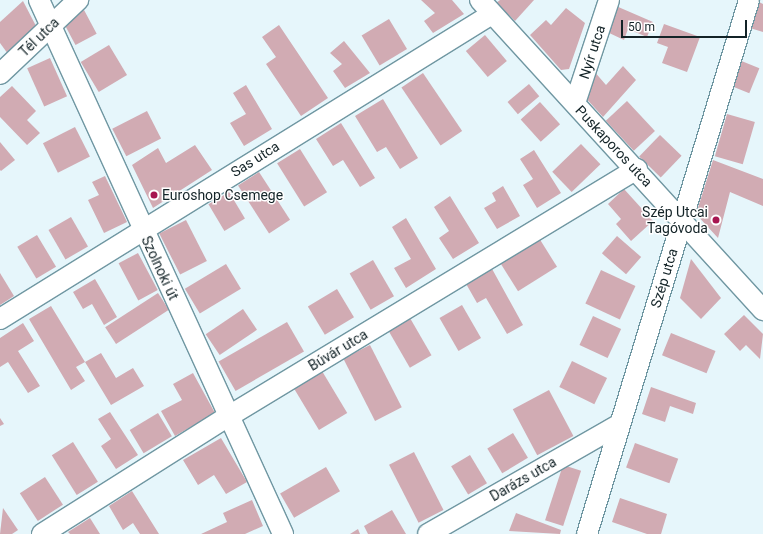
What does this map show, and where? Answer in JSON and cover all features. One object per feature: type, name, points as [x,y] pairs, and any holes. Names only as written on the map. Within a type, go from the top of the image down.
[{"type":"street","name":"Szolnoki út","points":[[39,0],[142,229],[283,534]]},
{"type":"street","name":"Tél utca","points":[[0,74],[78,0]]},
{"type":"street","name":"Nyír utca","points":[[575,103],[609,0]]},
{"type":"street","name":"Szép utca","points":[[587,534],[618,425],[683,220],[749,0]]},
{"type":"street","name":"Puskaporos utca","points":[[486,7],[637,169],[763,310]]},
{"type":"street","name":"Sas utca","points":[[0,319],[486,7]]},
{"type":"street","name":"Búvár utca","points":[[42,534],[229,416],[637,169]]},
{"type":"street","name":"Darázs utca","points":[[428,534],[618,425]]},
{"type":"building","points":[[421,0],[452,0],[464,14],[433,33],[424,21],[435,13]]},
{"type":"building","points":[[500,0],[534,0],[515,21],[496,3]]},
{"type":"building","points":[[23,1],[36,26],[8,54],[0,43],[0,22]]},
{"type":"building","points":[[759,2],[763,4],[763,32],[750,28]]},
{"type":"building","points":[[616,6],[653,22],[647,37],[628,29],[624,40],[605,31]]},
{"type":"building","points":[[566,8],[585,23],[569,69],[561,70],[530,35],[546,20],[551,25]]},
{"type":"building","points":[[84,10],[97,34],[75,45],[63,21]]},
{"type":"building","points":[[389,19],[407,49],[380,65],[362,35]]},
{"type":"building","points":[[664,24],[700,37],[687,72],[662,63],[668,47],[657,43]]},
{"type":"building","points":[[279,25],[328,98],[301,116],[266,64],[276,57],[262,37]]},
{"type":"building","points":[[485,35],[507,61],[488,77],[466,51]]},
{"type":"building","points":[[344,41],[370,73],[345,88],[333,71],[342,64],[330,53]]},
{"type":"building","points":[[109,45],[127,75],[99,92],[81,62]]},
{"type":"building","points":[[50,58],[67,96],[44,107],[27,68]]},
{"type":"building","points":[[739,60],[759,68],[749,93],[729,85]]},
{"type":"building","points":[[623,66],[636,80],[603,117],[584,96],[593,70],[606,85]]},
{"type":"building","points":[[423,73],[462,131],[441,146],[401,88]]},
{"type":"building","points":[[529,84],[539,96],[518,114],[508,102]]},
{"type":"building","points":[[246,85],[272,129],[244,146],[230,123],[246,114],[233,93]]},
{"type":"building","points":[[12,86],[36,111],[27,120],[40,133],[27,145],[0,117],[0,97]]},
{"type":"building","points":[[383,99],[418,158],[400,169],[386,147],[377,152],[355,116]]},
{"type":"building","points":[[627,101],[655,131],[634,151],[606,121]]},
{"type":"building","points":[[540,102],[560,124],[541,142],[521,119]]},
{"type":"building","points":[[147,111],[161,139],[126,156],[112,129]]},
{"type":"building","points":[[727,114],[755,122],[743,164],[715,156]]},
{"type":"building","points":[[341,123],[375,178],[360,187],[343,160],[333,166],[316,139]]},
{"type":"building","points":[[75,127],[90,156],[58,173],[43,143]]},
{"type":"building","points":[[660,135],[682,156],[661,177],[639,157]]},
{"type":"building","points":[[0,142],[15,160],[1,171],[0,170]]},
{"type":"building","points":[[581,144],[600,164],[572,192],[552,172]]},
{"type":"building","points":[[195,145],[212,170],[153,208],[132,165],[158,148],[166,163]]},
{"type":"building","points":[[300,149],[327,192],[304,207],[277,163]]},
{"type":"building","points":[[534,150],[561,193],[537,208],[523,185],[533,179],[520,159]]},
{"type":"building","points":[[713,160],[763,179],[763,206],[730,192],[718,238],[696,214]]},
{"type":"building","points":[[259,172],[290,220],[269,233],[238,186]]},
{"type":"building","points":[[105,176],[127,222],[104,233],[88,200],[99,195],[92,182]]},
{"type":"building","points":[[503,186],[520,216],[497,229],[484,208],[496,201],[492,193]]},
{"type":"building","points":[[624,189],[653,221],[631,241],[616,224],[621,219],[608,204]]},
{"type":"building","points":[[229,192],[245,219],[224,231],[208,204]]},
{"type":"building","points":[[450,196],[479,243],[453,259],[439,238],[449,231],[434,207]]},
{"type":"building","points":[[71,217],[88,246],[65,259],[48,230]]},
{"type":"building","points":[[406,218],[436,269],[406,288],[394,268],[411,259],[392,227]]},
{"type":"building","points":[[186,220],[207,261],[180,275],[159,234]]},
{"type":"building","points":[[37,235],[56,267],[36,279],[17,247]]},
{"type":"building","points":[[617,236],[641,257],[626,274],[602,253]]},
{"type":"building","points":[[539,238],[557,267],[518,291],[500,262]]},
{"type":"building","points":[[138,253],[158,290],[138,300],[119,263]]},
{"type":"building","points":[[691,259],[721,298],[701,319],[680,298]]},
{"type":"building","points":[[373,260],[394,296],[371,310],[350,274]]},
{"type":"building","points":[[226,264],[241,289],[200,314],[185,289]]},
{"type":"building","points":[[491,267],[523,325],[507,334],[486,298],[477,303],[465,282]]},
{"type":"building","points":[[601,270],[635,286],[620,320],[585,304]]},
{"type":"building","points":[[0,273],[14,296],[0,305]]},
{"type":"building","points":[[95,279],[117,317],[104,325],[92,304],[83,309],[73,292]]},
{"type":"building","points":[[337,289],[354,317],[325,335],[308,307]]},
{"type":"building","points":[[158,293],[169,310],[116,344],[105,327]]},
{"type":"building","points":[[462,305],[481,338],[458,351],[439,318]]},
{"type":"building","points":[[51,306],[85,362],[76,367],[85,381],[71,390],[29,319]]},
{"type":"building","points":[[243,309],[257,330],[220,355],[206,334]]},
{"type":"building","points":[[744,315],[763,334],[760,359],[746,345],[740,351],[724,334]]},
{"type":"building","points":[[593,316],[621,329],[608,358],[579,345]]},
{"type":"building","points":[[410,318],[432,355],[410,368],[388,330]]},
{"type":"building","points":[[287,322],[304,351],[236,391],[219,362]]},
{"type":"building","points":[[23,323],[34,341],[18,351],[40,386],[28,393],[8,362],[0,367],[0,338]]},
{"type":"building","points":[[671,333],[716,351],[707,373],[662,355]]},
{"type":"building","points":[[370,345],[402,407],[375,421],[343,359]]},
{"type":"building","points":[[101,353],[116,378],[133,368],[144,386],[111,405],[85,362]]},
{"type":"building","points":[[572,361],[607,378],[594,404],[559,387]]},
{"type":"building","points":[[322,371],[347,413],[319,430],[294,388]]},
{"type":"building","points":[[193,373],[215,413],[175,436],[161,411],[182,400],[173,384]]},
{"type":"building","points":[[651,387],[696,403],[693,414],[670,406],[665,422],[642,414]]},
{"type":"building","points":[[549,390],[573,436],[537,455],[513,409]]},
{"type":"building","points":[[110,412],[138,455],[116,469],[101,446],[111,439],[98,419]]},
{"type":"building","points":[[158,413],[172,436],[144,453],[130,430]]},
{"type":"building","points":[[0,418],[4,424],[0,426]]},
{"type":"building","points":[[513,433],[528,458],[502,473],[487,448]]},
{"type":"building","points":[[221,438],[247,482],[226,494],[214,475],[198,485],[183,460]]},
{"type":"building","points":[[73,442],[98,482],[77,495],[52,455]]},
{"type":"building","points":[[635,443],[678,459],[669,483],[626,467]]},
{"type":"building","points":[[414,452],[444,510],[419,523],[389,465]]},
{"type":"building","points":[[470,455],[487,483],[468,495],[451,466]]},
{"type":"building","points":[[563,465],[581,471],[563,526],[545,520]]},
{"type":"building","points":[[326,467],[340,491],[294,518],[280,493]]},
{"type":"building","points":[[45,477],[63,505],[38,521],[20,493]]},
{"type":"building","points":[[132,491],[159,534],[140,534],[133,523],[123,530],[109,506]]},
{"type":"building","points":[[620,498],[667,514],[661,534],[647,534],[612,522]]},
{"type":"building","points":[[252,500],[263,526],[245,534],[201,534],[227,522],[223,513]]},
{"type":"building","points":[[3,508],[18,530],[12,534],[0,534]]},
{"type":"building","points":[[392,510],[406,534],[368,534],[364,526]]},
{"type":"building","points":[[516,513],[561,530],[560,534],[509,531]]},
{"type":"building","points":[[90,518],[100,534],[70,534],[68,532]]},
{"type":"building","points":[[358,529],[360,534],[350,534]]},
{"type":"place","name":"Euroshop Csemege","points":[[154,195]]},
{"type":"place","name":"Szép Utcai Tagóvoda","points":[[716,220]]}]
